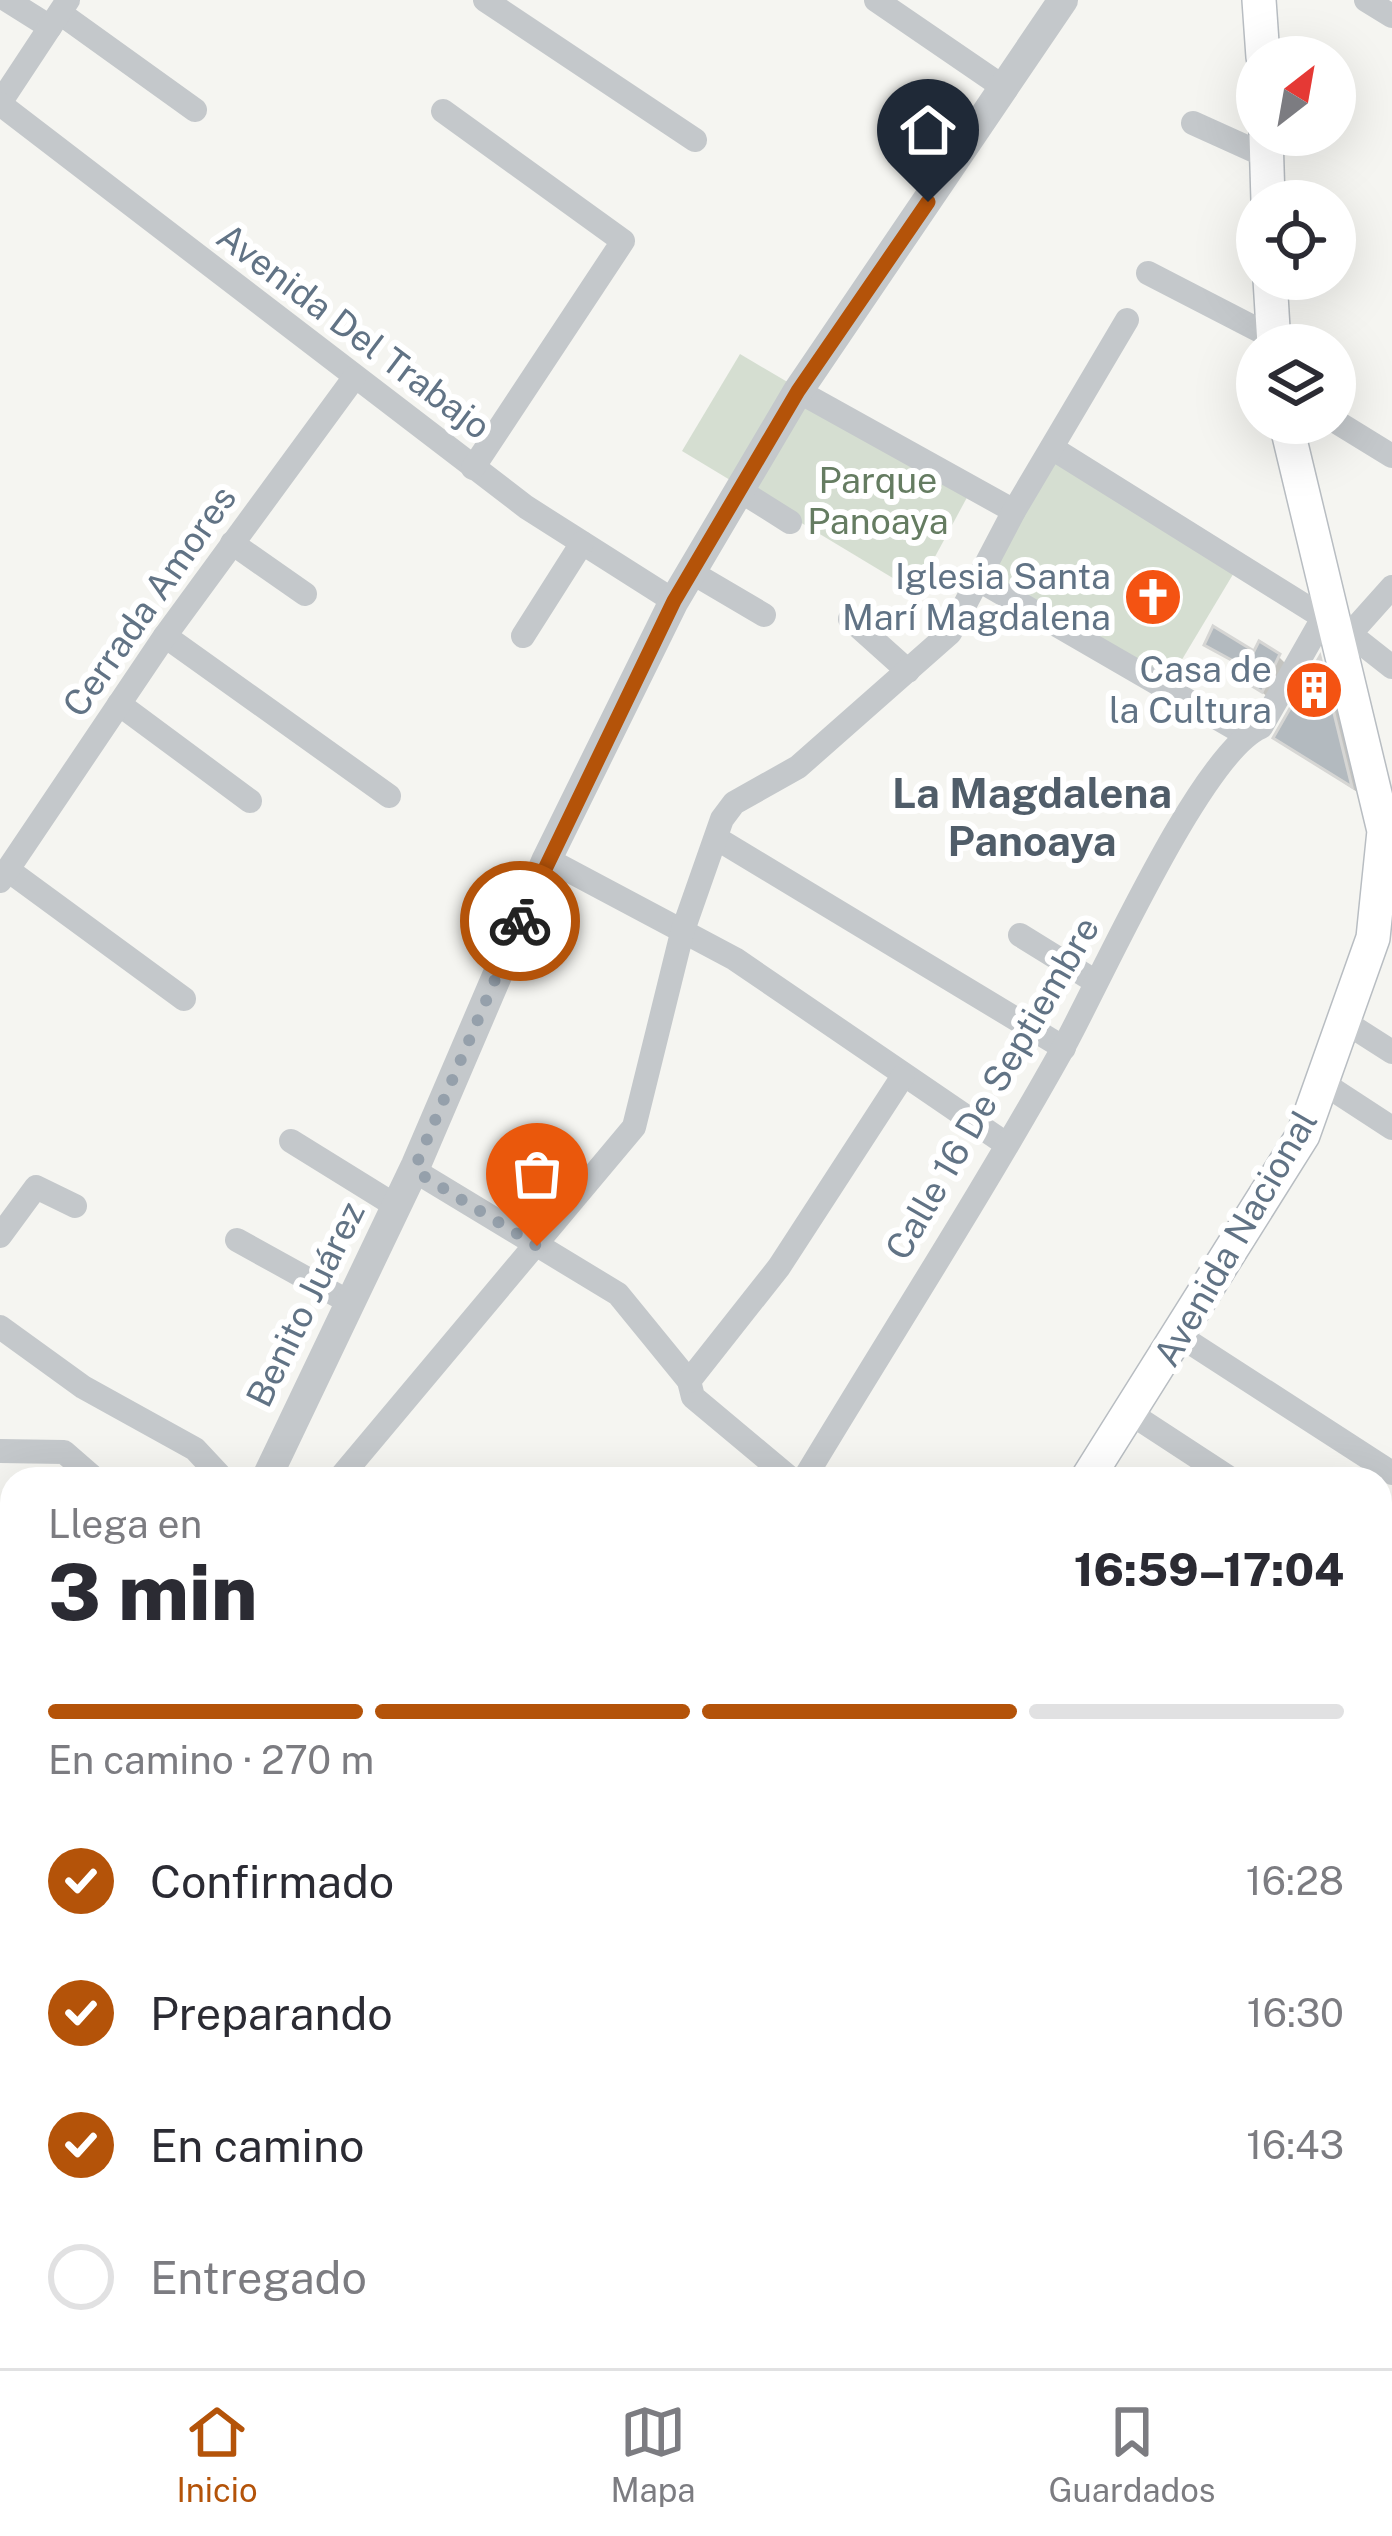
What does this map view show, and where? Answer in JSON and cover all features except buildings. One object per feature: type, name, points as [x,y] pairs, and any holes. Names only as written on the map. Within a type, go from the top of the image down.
[{"type":"main road","points":[[1259,0],[1262,36]]},
{"type":"main road","name":"Avenida Nacional","points":[[1095,1467],[1303,1135],[1345,1022],[1382,944],[1384,832],[1291,444]]},
{"type":"street","points":[[7,0],[60,13],[196,110]]},
{"type":"street","points":[[485,0],[695,140]]},
{"type":"street","points":[[877,0],[1006,89]]},
{"type":"street","name":"Benito Juárez","points":[[272,1467],[416,1165],[547,860],[674,601],[798,391],[1063,0]]},
{"type":"street","points":[[1366,0],[1392,16]]},
{"type":"street","points":[[0,104],[60,13]]},
{"type":"street","name":"Avenida Del Trabajo","points":[[0,104],[473,468],[674,601]]},
{"type":"street","points":[[443,111],[623,241],[473,468]]},
{"type":"street","points":[[1192,122],[1236,136]]},
{"type":"street","points":[[1148,273],[1242,324]]},
{"type":"street","points":[[349,1467],[634,1126],[682,933],[716,838],[734,803],[798,767],[950,633],[1014,511],[1127,320]]},
{"type":"street","name":"Cerrada Amores","points":[[184,998],[4,876],[165,636],[354,378]]},
{"type":"street","points":[[798,391],[1014,511]]},
{"type":"street","points":[[1356,434],[1392,456]]},
{"type":"street","points":[[1052,448],[1336,626],[1392,667]]},
{"type":"street","points":[[739,490],[790,522]]},
{"type":"street","points":[[232,543],[304,593]]},
{"type":"street","points":[[523,636],[582,543]]},
{"type":"street","points":[[692,572],[764,615]]},
{"type":"street","points":[[979,580],[1245,734]]},
{"type":"street","name":"Calle 16 De Septiembre","points":[[811,1467],[1064,1048],[1197,800],[1245,734],[1261,727],[1336,626],[1392,586]]},
{"type":"street","points":[[850,619],[908,671]]},
{"type":"street","points":[[165,636],[389,796]]},
{"type":"street","points":[[119,704],[250,801]]},
{"type":"street","points":[[716,838],[1064,1048]]},
{"type":"street","points":[[547,860],[735,959],[1006,1144]]},
{"type":"street","points":[[1020,935],[1096,982]]},
{"type":"street","points":[[1345,1022],[1392,1052]]},
{"type":"street","points":[[689,1381],[779,1267],[903,1076]]},
{"type":"street","points":[[1323,1083],[1392,1128]]},
{"type":"street","points":[[292,1141],[396,1206]]},
{"type":"street","points":[[416,1165],[420,1174],[628,1303],[689,1381],[693,1397],[775,1467]]},
{"type":"street","points":[[0,1235],[36,1187],[75,1206]]},
{"type":"street","points":[[237,1240],[349,1302]]},
{"type":"street","points":[[0,1327],[83,1387],[194,1449],[211,1467]]},
{"type":"street","points":[[1180,1336],[1383,1467]]},
{"type":"street","points":[[1130,1414],[1212,1467]]},
{"type":"street","points":[[0,1451],[64,1452],[81,1467]]},
{"type":"green space","name":"Parque Panoaya","points":[[740,354],[971,490],[916,592],[682,451]]},
{"type":"green space","name":"Iglesia Santa Marí Magdalena","points":[[1051,456],[1235,571],[1165,688],[983,577]]},
{"type":"way so far","points":[[520,921],[416,1165],[420,1174],[537,1246]]},
{"type":"place","name":"Iglesia Santa Marí Magdalena","points":[[1153,597]]},
{"type":"place","name":"Casa de la Cultura","points":[[1314,690]]},
{"type":"district","name":"La Magdalena Panoaya","points":[[1032,817]]},
{"type":"route","points":[[520,921],[674,601],[798,391],[928,202]]}]
